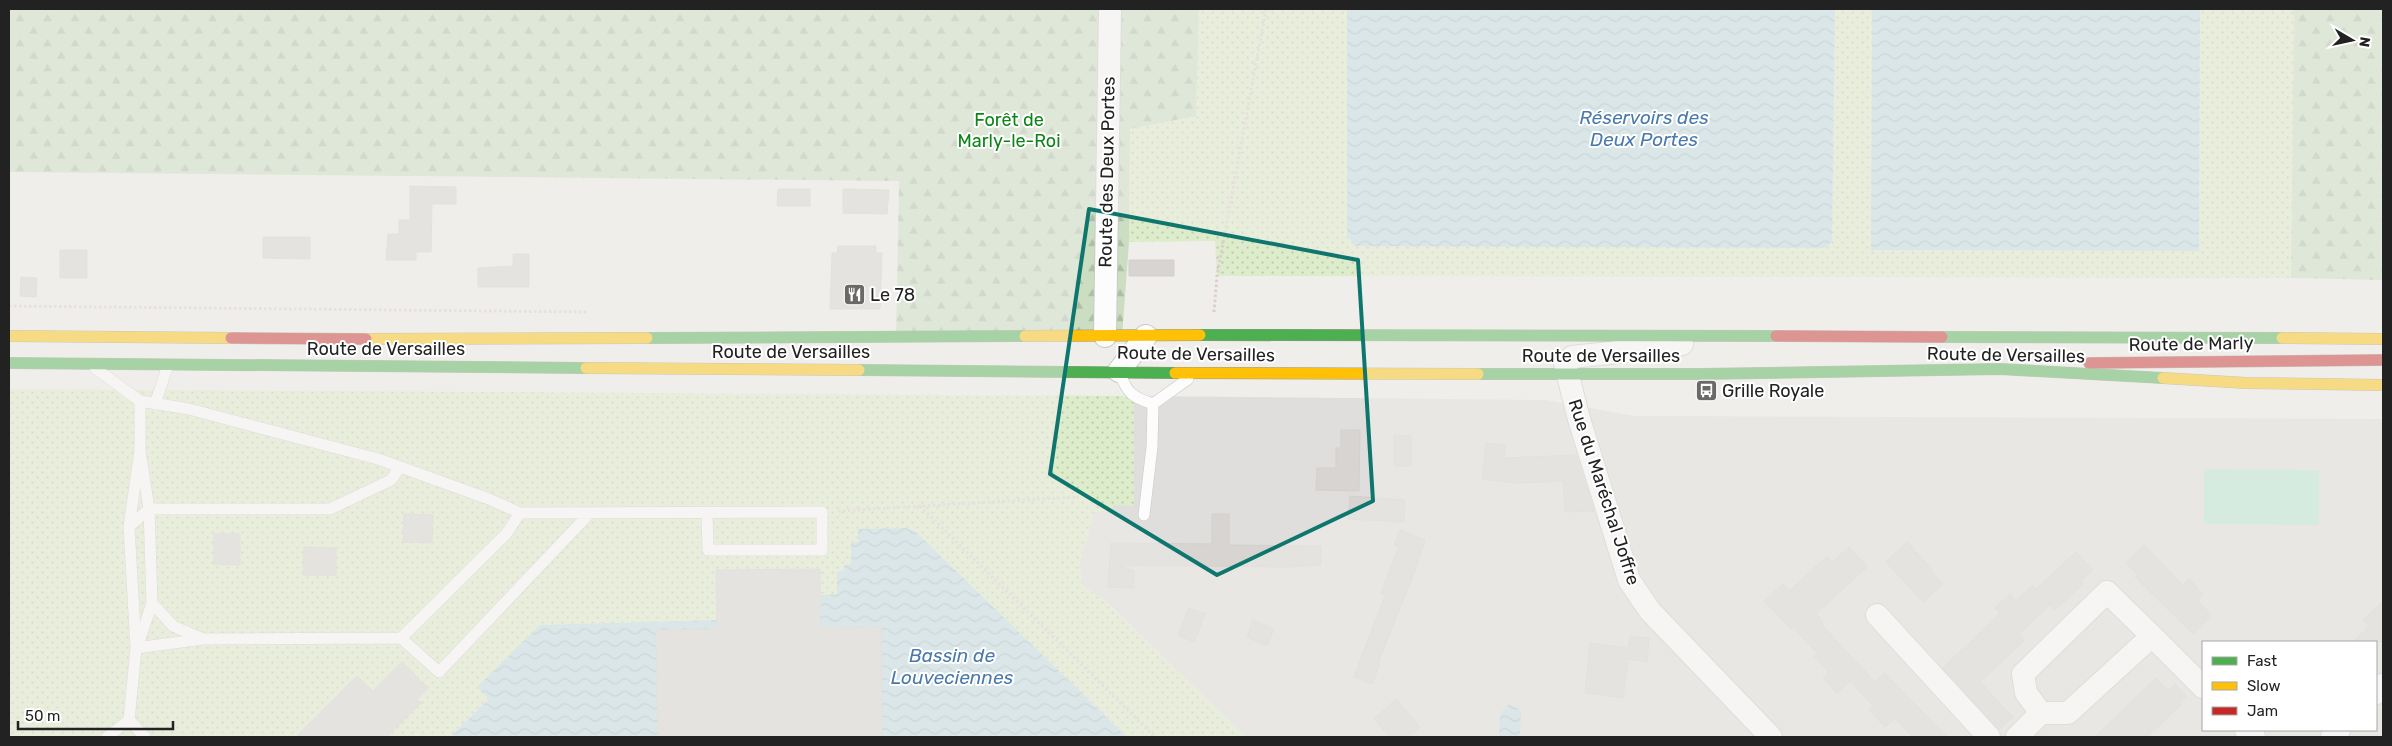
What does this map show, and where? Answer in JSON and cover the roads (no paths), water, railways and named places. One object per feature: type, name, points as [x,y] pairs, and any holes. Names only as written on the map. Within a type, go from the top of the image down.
[{"type":"main road","name":"Route de Versailles","points":[[9,336],[408,340],[1212,335],[1709,335],[2383,339]]},
{"type":"main road","name":"Route de Marly","points":[[2000,369],[2036,364],[2383,360]]},
{"type":"main road","name":"Route de Versailles","points":[[9,363],[1198,373],[1568,374],[2000,369],[2277,383],[2383,385]]},
{"type":"street","name":"Route des Deux Portes","points":[[1104,336],[1110,9]]},
{"type":"street","points":[[1568,374],[1565,364],[1572,357],[1674,346],[1709,335]]},
{"type":"street","points":[[1119,371],[1146,336]]},
{"type":"street","name":"Rue du Maréchal Joffre","points":[[1568,374],[1579,419],[1629,580],[1634,590],[1650,611],[1771,737]]},
{"type":"street","points":[[2041,713],[2026,693],[2023,674],[2107,592],[2202,686]]},
{"type":"street","points":[[1877,615],[1989,737]]},
{"type":"street","points":[[2017,737],[2041,713],[2068,713],[2152,636]]},
{"type":"lane","points":[[2257,360],[2277,383]]},
{"type":"lane","points":[[90,364],[140,402],[189,409],[378,459],[489,499],[520,514],[707,512],[822,512],[822,550],[708,550],[707,512]]},
{"type":"lane","points":[[155,404],[168,365]]},
{"type":"lane","points":[[1119,371],[1125,386],[1135,398],[1152,404]]},
{"type":"lane","points":[[1152,404],[1198,373]]},
{"type":"lane","points":[[107,737],[129,720],[136,648],[129,527],[140,450],[140,402]]},
{"type":"lane","points":[[1144,515],[1152,447],[1152,404]]},
{"type":"lane","points":[[136,648],[152,603],[149,509],[140,450]]},
{"type":"lane","points":[[129,527],[149,509],[330,509],[391,480],[400,467]]},
{"type":"lane","points":[[136,648],[203,639],[401,638],[439,672],[590,513]]},
{"type":"lane","points":[[401,638],[506,534],[520,514]]},
{"type":"lane","points":[[152,603],[173,626],[203,639]]},
{"type":"lane","points":[[129,720],[145,737]]},
{"type":"water","name":"Réservoirs des Deux Portes","points":[[1347,9],[1835,9],[1832,242],[1824,248],[1355,246],[1347,235]]},
{"type":"water","points":[[1872,9],[2200,9],[2199,251],[1871,250]]},
{"type":"water","name":"Bassin de Louveciennes","points":[[906,528],[916,532],[1127,737],[882,737],[881,627],[790,628],[811,601],[820,601],[820,595],[837,594],[837,572],[844,571],[844,565],[851,564],[851,543],[858,542],[858,529]]},
{"type":"water","points":[[717,620],[748,628],[656,630],[658,737],[450,737],[489,699],[477,687],[540,625]]},
{"type":"water","points":[[1507,705],[1521,710],[1520,737],[1499,737],[1500,715]]},
{"type":"place","name":"Le 78","points":[[854,295]]},
{"type":"place","name":"Grille Royale","points":[[1706,391]]},
{"type":"park label","name":"Forêt de Marly-le-Roi","points":[[1009,130]]}]
